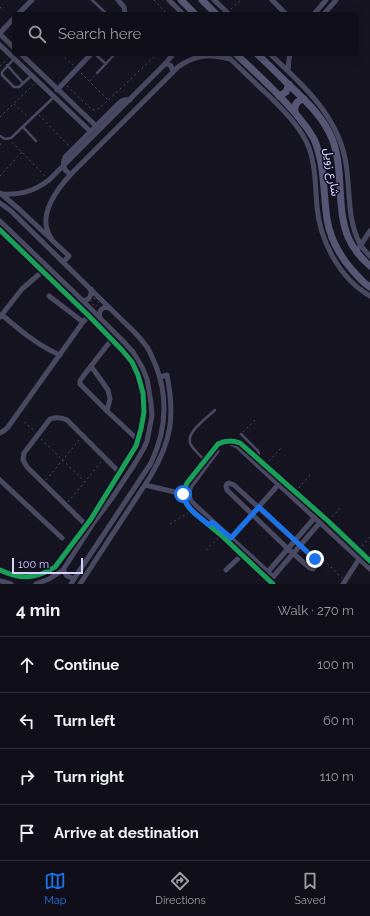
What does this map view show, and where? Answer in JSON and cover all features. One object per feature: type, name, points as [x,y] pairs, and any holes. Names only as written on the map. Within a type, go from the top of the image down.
[{"type":"main road","points":[[181,0],[193,12]]},
{"type":"main road","points":[[202,0],[214,12]]},
{"type":"main road","name":"شارع زويل","points":[[233,56],[279,96],[286,108],[295,112],[313,137],[322,166],[330,231],[340,254],[352,270],[370,287]]},
{"type":"main road","name":"شارع زويل","points":[[259,56],[323,115],[336,151],[341,159],[343,220],[348,238],[356,252],[370,266]]},
{"type":"main road","points":[[279,96],[286,92],[289,84]]},
{"type":"main road","points":[[295,112],[295,105],[304,99]]},
{"type":"main road","points":[[317,209],[326,208]]},
{"type":"street","points":[[20,12],[32,0]]},
{"type":"street","points":[[118,0],[124,7],[125,12]]},
{"type":"street","points":[[169,0],[180,12]]},
{"type":"street","points":[[214,0],[227,12]]},
{"type":"street","points":[[272,0],[284,12]]},
{"type":"street","points":[[316,12],[326,0]]},
{"type":"street","points":[[326,12],[336,0]]},
{"type":"street","points":[[12,20],[0,33],[12,46]]},
{"type":"street","points":[[0,45],[90,131]]},
{"type":"street","points":[[23,56],[96,126]]},
{"type":"street","points":[[58,90],[89,56]]},
{"type":"street","points":[[0,193],[15,194],[30,191],[49,180],[130,100],[171,56]]},
{"type":"street","points":[[52,240],[48,234],[46,217],[53,199],[71,174],[173,71],[184,62],[204,56]]},
{"type":"street","points":[[233,56],[286,108],[306,141],[311,154],[317,209],[324,236],[336,262],[354,285],[370,296]]},
{"type":"street","points":[[272,56],[288,70],[317,101],[323,115]]},
{"type":"street","points":[[288,70],[290,56]]},
{"type":"street","points":[[166,63],[171,66],[173,71]]},
{"type":"street","points":[[71,174],[67,173],[63,166],[65,157],[118,102],[126,99],[130,100]]},
{"type":"street","points":[[341,159],[351,216],[356,233],[361,245],[370,256]]},
{"type":"street","points":[[0,193],[69,256],[63,262]]},
{"type":"street","points":[[0,204],[11,211],[141,339],[153,358],[163,390],[165,415],[160,440],[151,463],[72,581],[63,570]]},
{"type":"street","points":[[0,221],[83,301],[133,352],[147,379],[150,391],[152,416],[147,441],[134,465],[116,492],[86,525],[55,567],[38,576],[28,577],[14,576],[0,570]]},
{"type":"street","points":[[0,230],[122,350],[132,362],[138,375],[143,393],[144,412],[136,446],[63,570],[49,580],[36,584]]},
{"type":"street","points":[[356,252],[370,231]]},
{"type":"street","points":[[47,266],[22,289],[1,316],[37,343],[60,355]]},
{"type":"street","points":[[83,301],[90,297],[91,289]]},
{"type":"street","points":[[49,296],[83,322]]},
{"type":"street","points":[[100,318],[100,311],[104,308],[110,308]]},
{"type":"street","points":[[0,433],[8,427],[83,322],[89,316]]},
{"type":"street","points":[[112,339],[80,381],[80,384],[138,440]]},
{"type":"street","points":[[91,366],[108,390],[110,400],[107,411]]},
{"type":"street","points":[[80,584],[145,485],[159,462],[166,445],[170,428],[170,393],[167,375],[160,377]]},
{"type":"street","points":[[86,525],[27,467],[23,460],[24,453],[50,419],[56,417],[61,418],[67,420],[120,473]]},
{"type":"street","points":[[185,491],[219,445],[223,442],[231,442],[239,445],[270,474],[326,519],[359,550],[361,556],[370,569]]},
{"type":"street","points":[[201,468],[205,460],[211,456]]},
{"type":"street","points":[[255,460],[264,465],[279,484],[294,494],[315,518],[361,556],[370,561]]},
{"type":"street","points":[[0,480],[62,538]]},
{"type":"street","points":[[232,483],[259,507],[315,559],[317,565],[315,567],[310,568],[288,549],[227,490],[227,484],[232,483]]},
{"type":"street","points":[[231,538],[279,484]]},
{"type":"street","points":[[145,485],[185,491]]},
{"type":"street","points":[[185,491],[192,511],[231,538],[272,580],[320,522],[326,519]]},
{"type":"street","points":[[189,503],[196,506],[221,535],[244,553]]},
{"type":"street","points":[[192,511],[196,506]]},
{"type":"street","points":[[266,574],[319,513]]},
{"type":"street","points":[[110,526],[115,530]]},
{"type":"street","points":[[226,570],[244,553]]},
{"type":"street","points":[[344,582],[361,556]]},
{"type":"street","points":[[2,582],[11,584]]},
{"type":"lane","points":[[92,0],[105,12]]},
{"type":"lane","points":[[97,56],[106,64]]},
{"type":"lane","points":[[97,73],[113,56]]},
{"type":"lane","points":[[13,57],[7,66],[2,70],[2,75],[16,88],[32,75]]},
{"type":"lane","points":[[7,66],[24,83]]},
{"type":"lane","points":[[0,136],[9,138],[14,136],[54,97]]},
{"type":"lane","points":[[23,127],[36,141]]},
{"type":"lane","points":[[205,460],[191,445],[190,438],[194,430],[215,410]]},
{"type":"lane","points":[[241,434],[258,451],[259,456],[255,460]]},
{"type":"path","points":[[154,0],[165,12]]},
{"type":"path","points":[[229,12],[241,0]]},
{"type":"path","points":[[0,7],[4,11]]},
{"type":"path","points":[[63,56],[109,100]]},
{"type":"path","points":[[63,83],[93,110],[98,110],[155,56]]},
{"type":"path","points":[[0,66],[13,57]]},
{"type":"path","points":[[89,81],[97,73]]},
{"type":"path","points":[[0,117],[37,81]]},
{"type":"path","points":[[14,104],[30,120]]},
{"type":"path","points":[[37,113],[72,150]]},
{"type":"path","points":[[9,138],[49,180]]},
{"type":"path","points":[[0,176],[22,152]]},
{"type":"path","points":[[94,298],[99,303],[95,306],[90,301],[94,298]]},
{"type":"path","points":[[241,434],[257,418]]},
{"type":"path","points":[[24,422],[85,482]]},
{"type":"path","points":[[44,483],[82,435]]},
{"type":"path","points":[[264,465],[281,448]]},
{"type":"path","points":[[66,505],[105,458]]},
{"type":"path","points":[[294,494],[310,475]]},
{"type":"path","points":[[326,519],[342,506]]},
{"type":"path","points":[[170,524],[192,511]]},
{"type":"path","points":[[206,550],[221,535]]},
{"type":"path","points":[[359,550],[370,537]]},
{"type":"path","points":[[319,556],[344,582]]},
{"type":"cycle path","points":[[0,230],[89,316],[132,362],[138,375],[143,393],[144,412],[136,446],[91,519],[55,567],[41,574],[28,577],[22,577],[0,570]]},
{"type":"cycle path","points":[[273,584],[221,535],[192,511],[184,499],[183,494],[187,483],[218,444],[229,441],[240,443],[328,521],[370,561]]},
{"type":"route","points":[[183,494],[187,505],[192,511],[209,525],[212,522],[231,538],[259,507],[315,559]]}]
